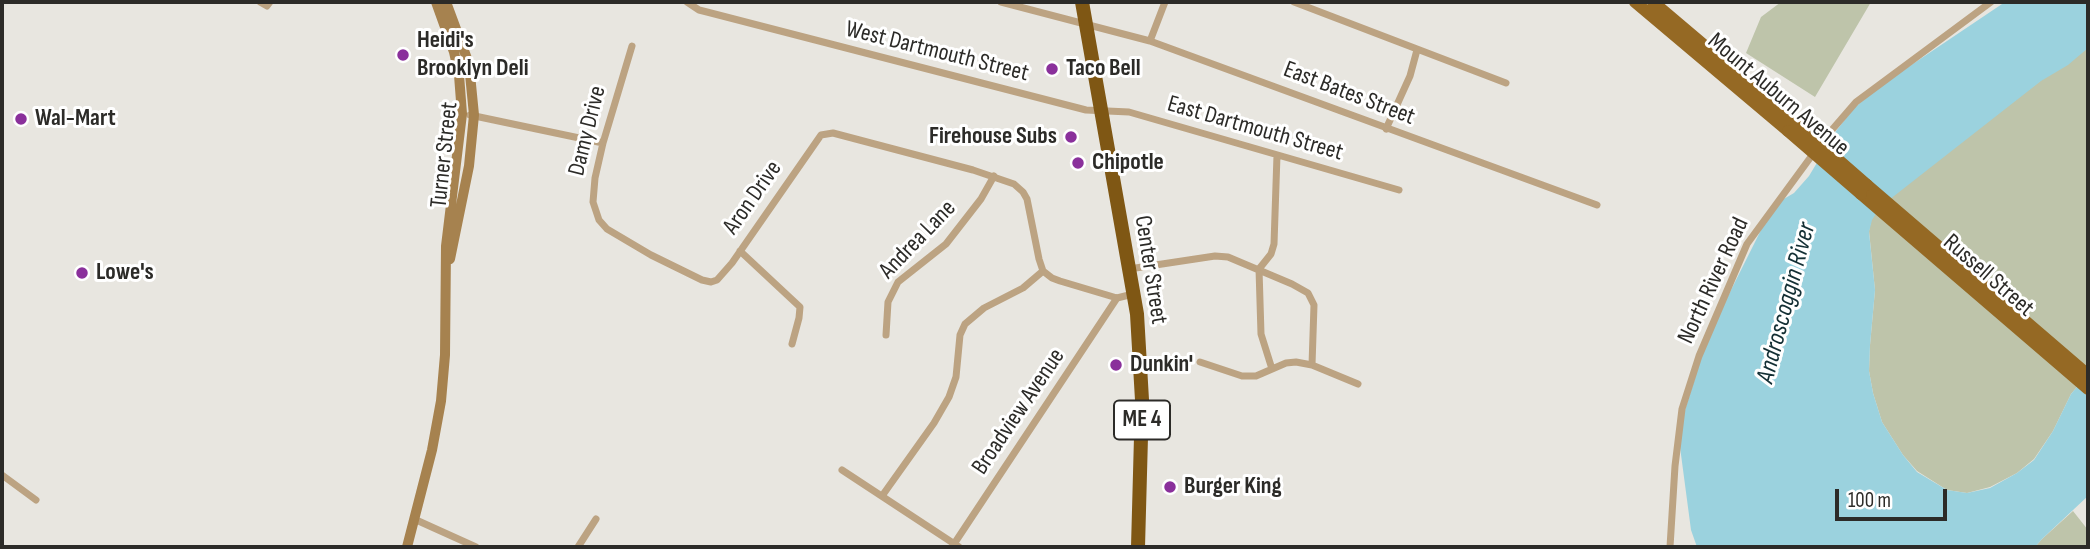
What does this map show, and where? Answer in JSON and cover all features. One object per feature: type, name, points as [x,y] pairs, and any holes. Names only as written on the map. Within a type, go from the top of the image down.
[{"type":"highway","name":"Center Street","points":[[1082,2],[1137,314],[1142,379],[1138,547]]},
{"type":"main road","name":"Turner Street","points":[[436,2],[454,52],[468,114]]},
{"type":"main road","name":"Turner Street","points":[[407,547],[432,450],[441,401],[446,275],[463,201],[469,64],[446,2]]},
{"type":"main road","points":[[452,2],[458,16],[456,28]]},
{"type":"main road","name":"Mount Auburn Avenue","points":[[1635,2],[1792,127]]},
{"type":"main road","name":"Mount Auburn Avenue","points":[[1653,2],[1864,190]]},
{"type":"main road","name":"Russell Street","points":[[1864,190],[2080,373],[2088,390]]},
{"type":"street","points":[[260,2],[267,6],[270,2]]},
{"type":"street","name":"West Dartmouth Street","points":[[687,2],[699,10],[820,43],[1086,110],[1100,110]]},
{"type":"street","name":"East Bates Street","points":[[1001,2],[1150,41],[1597,205]]},
{"type":"street","points":[[1150,41],[1165,2]]},
{"type":"street","points":[[1294,2],[1506,83]]},
{"type":"street","name":"North River Road","points":[[1670,547],[1682,409],[1699,356],[1747,244],[1824,139],[1856,102],[1991,2]]},
{"type":"street","name":"Damy Drive","points":[[632,47],[603,142],[593,189],[593,202],[599,220],[616,236],[702,280],[713,282]]},
{"type":"street","points":[[1386,129],[1410,76],[1417,50]]},
{"type":"street","name":"East Dartmouth Street","points":[[1100,110],[1129,112],[1399,190]]},
{"type":"street","points":[[468,114],[603,142]]},
{"type":"street","name":"Aron Drive","points":[[713,282],[726,272],[814,144],[824,134],[830,132],[994,176]]},
{"type":"street","points":[[1272,369],[1261,334],[1259,269],[1271,254],[1274,244],[1277,155]]},
{"type":"street","points":[[994,176],[1014,184],[1024,194],[1031,211],[1043,271],[1052,278],[1117,299],[1133,294]]},
{"type":"street","name":"Andrea Lane","points":[[886,335],[888,302],[898,282],[946,244],[977,205],[994,176]]},
{"type":"street","points":[[740,251],[800,307],[792,344]]},
{"type":"street","points":[[1128,270],[1214,256],[1228,257],[1292,284],[1308,293],[1314,305],[1312,365]]},
{"type":"street","points":[[882,496],[934,423],[949,397],[956,377],[960,335],[965,324],[984,308],[1023,288],[1043,271]]},
{"type":"street","name":"Broadview Avenue","points":[[955,546],[1117,299]]},
{"type":"street","points":[[1200,362],[1242,376],[1256,376],[1286,363],[1312,365],[1358,384]]},
{"type":"street","points":[[842,470],[955,546]]},
{"type":"street","points":[[2,475],[37,500]]},
{"type":"street","points":[[414,519],[476,547]]},
{"type":"street","points":[[578,547],[596,519]]},
{"type":"green space","points":[[1781,2],[1871,2],[1815,97],[1746,53],[1761,17]]},
{"type":"green space","points":[[2088,48],[2088,374],[2071,394],[2053,431],[2034,459],[2017,473],[1990,487],[1967,493],[1947,490],[1917,471],[1903,455],[1882,422],[1873,393],[1869,371],[1875,290],[1869,231],[1871,220],[1890,197],[2041,80]]},
{"type":"green space","points":[[2073,511],[2088,530],[2088,547],[2035,547],[2042,539]]},
{"type":"water","name":"Androscoggin River","points":[[2005,2],[2088,2],[2088,48],[2068,65],[2041,81],[1880,207],[1869,232],[1875,290],[1869,371],[1882,422],[1903,455],[1917,472],[1947,490],[1967,493],[1990,488],[2034,460],[2053,431],[2071,394],[2088,374],[2088,496],[2035,547],[1697,547],[1691,530],[1680,447],[1680,426],[1708,336],[1762,228],[1782,200],[1794,193],[1809,176],[1836,131],[1854,108],[1883,84]]},
{"type":"place","name":"Heidi's Brooklyn Deli","points":[[403,55]]},
{"type":"place","name":"Taco Bell","points":[[1052,69]]},
{"type":"place","name":"Wal-Mart","points":[[21,119]]},
{"type":"place","name":"Firehouse Subs","points":[[1071,137]]},
{"type":"place","name":"Chipotle","points":[[1078,163]]},
{"type":"place","name":"Lowe's","points":[[82,273]]},
{"type":"place","name":"Dunkin'","points":[[1116,365]]},
{"type":"place","name":"Burger King","points":[[1170,487]]}]
